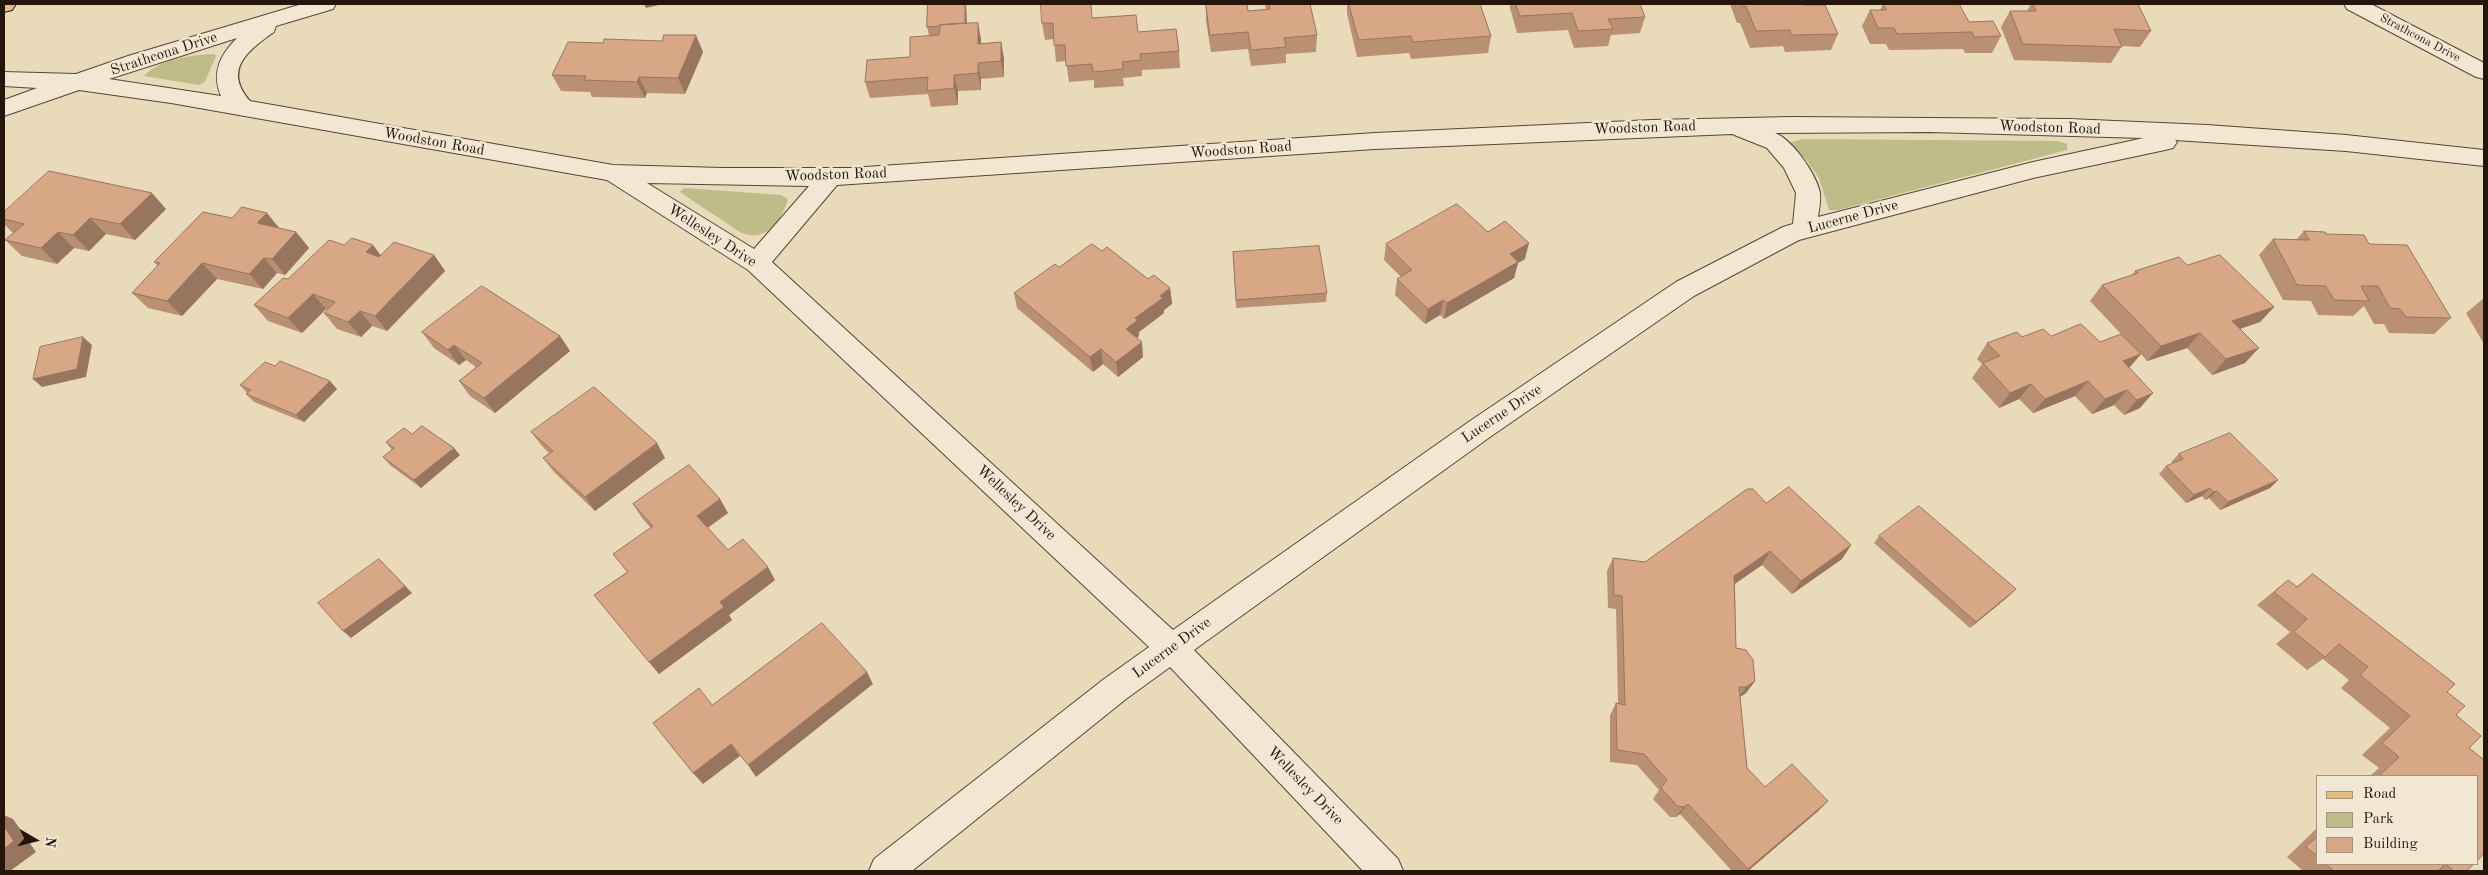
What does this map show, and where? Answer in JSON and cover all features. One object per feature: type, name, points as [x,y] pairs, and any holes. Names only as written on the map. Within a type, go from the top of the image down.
[{"type":"street","name":"Strathcona Drive","points":[[4,108],[136,61],[326,4]]},
{"type":"street","name":"Strathcona Drive","points":[[2355,4],[2484,72]]},
{"type":"street","points":[[243,108],[227,89],[225,79],[227,67],[247,39],[292,14]]},
{"type":"street","name":"Woodston Road","points":[[4,79],[79,82],[171,95],[613,173],[681,176],[830,177],[1373,141],[1728,126],[1948,124],[2206,134],[2375,145],[2482,155]]},
{"type":"street","points":[[1728,126],[1775,142],[1794,164],[1808,193],[1805,230]]},
{"type":"street","name":"Lucerne Drive","points":[[886,871],[1115,689],[1474,433],[1685,289],[1792,234],[1805,230],[2033,170],[2206,134]]},
{"type":"street","name":"Wellesley Drive","points":[[613,173],[758,263],[1172,648],[1386,871]]},
{"type":"street","points":[[758,263],[830,177]]},
{"type":"green space","points":[[214,54],[216,56],[205,82],[199,85],[144,76],[150,70],[167,62],[196,55]]},
{"type":"green space","points":[[1802,139],[2058,141],[2067,144],[2067,150],[1838,210],[1829,210],[1819,178],[1807,161],[1789,143]]},
{"type":"green space","points":[[684,188],[781,195],[788,199],[782,214],[772,227],[759,235],[751,235],[737,230],[680,192]]},
{"type":"building","points":[[928,4],[965,4],[965,23],[927,27]]},
{"type":"building","points":[[1041,4],[1091,4],[1092,18],[1136,15],[1138,32],[1176,29],[1179,51],[1140,54],[1141,60],[1122,62],[1123,69],[1093,72],[1092,64],[1066,66],[1065,45],[1054,45],[1053,23],[1042,23]]},
{"type":"building","points":[[1206,4],[1247,4],[1248,11],[1270,9],[1269,4],[1310,4],[1317,35],[1284,38],[1286,47],[1251,50],[1248,32],[1210,35]]},
{"type":"building","points":[[1349,4],[1480,4],[1491,36],[1413,42],[1411,36],[1359,40]]},
{"type":"building","points":[[1516,4],[1640,4],[1645,17],[1608,19],[1613,29],[1578,31],[1572,13],[1520,16]]},
{"type":"building","points":[[1742,4],[1825,5],[1838,34],[1791,35],[1790,30],[1756,31],[1746,6],[1743,7]]},
{"type":"building","points":[[1883,4],[1959,4],[1969,22],[1993,21],[2001,36],[1974,37],[1972,32],[1897,34],[1894,28],[1878,28],[1870,10],[1886,10]]},
{"type":"building","points":[[2033,4],[2138,4],[2151,31],[2114,29],[2122,47],[2023,44],[2010,11],[2036,11]]},
{"type":"building","points":[[978,23],[978,44],[1001,42],[1001,61],[978,63],[978,73],[954,75],[954,88],[927,91],[928,77],[865,82],[867,60],[910,57],[910,37],[939,35],[940,25]]},
{"type":"building","points":[[664,35],[696,35],[678,78],[639,77],[637,82],[584,80],[586,76],[552,75],[568,42],[603,43],[604,39],[662,41]]},
{"type":"building","points":[[49,171],[152,193],[120,224],[90,218],[73,235],[58,232],[41,248],[5,240],[24,224],[4,219],[4,212]]},
{"type":"building","points":[[1457,204],[1488,232],[1505,221],[1529,243],[1510,254],[1518,262],[1447,303],[1443,300],[1428,309],[1397,279],[1412,270],[1386,244]]},
{"type":"building","points":[[242,207],[267,213],[257,223],[296,232],[272,259],[264,258],[249,274],[202,263],[167,301],[132,293],[160,263],[154,262],[203,212],[232,218]]},
{"type":"building","points":[[2304,231],[2325,232],[2326,234],[2364,235],[2369,244],[2407,245],[2451,318],[2406,317],[2400,309],[2390,308],[2378,286],[2361,286],[2369,301],[2334,300],[2326,286],[2297,285],[2273,239],[2309,240]]},
{"type":"building","points":[[352,238],[373,245],[366,252],[379,257],[394,242],[434,255],[375,316],[360,311],[348,322],[324,313],[335,302],[313,294],[288,318],[254,305],[283,278],[288,279],[329,240],[344,245]]},
{"type":"building","points":[[1092,244],[1102,251],[1107,247],[1148,279],[1154,275],[1170,288],[1160,296],[1163,298],[1135,318],[1138,320],[1126,329],[1142,342],[1116,362],[1101,349],[1090,357],[1014,293],[1055,264],[1059,267]]},
{"type":"building","points":[[1319,246],[1327,293],[1236,300],[1233,252]]},
{"type":"building","points":[[2220,255],[2274,307],[2232,321],[2259,348],[2226,359],[2200,333],[2161,346],[2102,285],[2138,273],[2135,271],[2179,257],[2187,265]]},
{"type":"building","points":[[482,286],[560,336],[484,398],[459,381],[482,363],[454,345],[448,350],[422,332]]},
{"type":"building","points":[[2081,324],[2100,342],[2121,334],[2141,354],[2123,361],[2153,393],[2137,400],[2127,390],[2105,399],[2088,381],[2045,399],[2031,384],[2010,393],[1983,363],[2000,356],[1987,343],[2017,332],[2022,337],[2043,329],[2051,336]]},
{"type":"building","points":[[83,337],[77,369],[33,379],[40,347]]},
{"type":"building","points":[[280,361],[330,381],[296,415],[246,394],[251,390],[240,385],[265,362],[275,366]]},
{"type":"building","points":[[594,387],[657,443],[585,497],[543,458],[553,451],[531,432]]},
{"type":"building","points":[[422,426],[454,448],[414,480],[383,457],[394,448],[386,442],[404,428],[412,434]]},
{"type":"building","points":[[2230,433],[2278,480],[2228,502],[2217,491],[2213,492],[2210,488],[2194,495],[2166,466],[2183,459],[2179,454]]},
{"type":"building","points":[[689,465],[720,499],[697,516],[728,550],[743,539],[768,567],[720,602],[724,607],[649,662],[594,595],[628,572],[613,554],[653,526],[633,504]]},
{"type":"building","points":[[1789,487],[1851,545],[1801,581],[1770,551],[1734,576],[1736,648],[1746,650],[1753,660],[1755,681],[1746,687],[1739,687],[1747,768],[1765,787],[1792,764],[1828,801],[1748,869],[1688,804],[1684,807],[1677,806],[1661,788],[1667,780],[1644,754],[1617,750],[1616,703],[1625,705],[1622,596],[1614,595],[1613,558],[1645,562],[1747,489],[1753,489],[1766,503]]},
{"type":"building","points":[[1919,506],[2016,589],[1976,622],[1879,536]]},
{"type":"building","points":[[379,559],[405,586],[343,631],[318,603]]},
{"type":"building","points":[[2313,574],[2455,684],[2447,692],[2465,706],[2456,715],[2481,736],[2469,748],[2484,760],[2484,853],[2478,860],[2478,775],[2380,775],[2399,757],[2382,743],[2410,716],[2360,675],[2368,667],[2339,644],[2325,657],[2294,632],[2307,619],[2274,592],[2288,580],[2297,587]]},
{"type":"building","points":[[822,623],[867,672],[748,765],[731,744],[693,773],[653,723],[699,688],[712,705]]},
{"type":"building","points":[[4,827],[14,841],[4,849]]},
{"type":"building","points":[[2316,838],[2316,855],[2306,847]]},
{"type":"building","points":[[2327,865],[2444,865],[2438,871],[2334,871]]},
{"type":"building","points":[[2447,865],[2473,865],[2466,871],[2454,871]]}]
